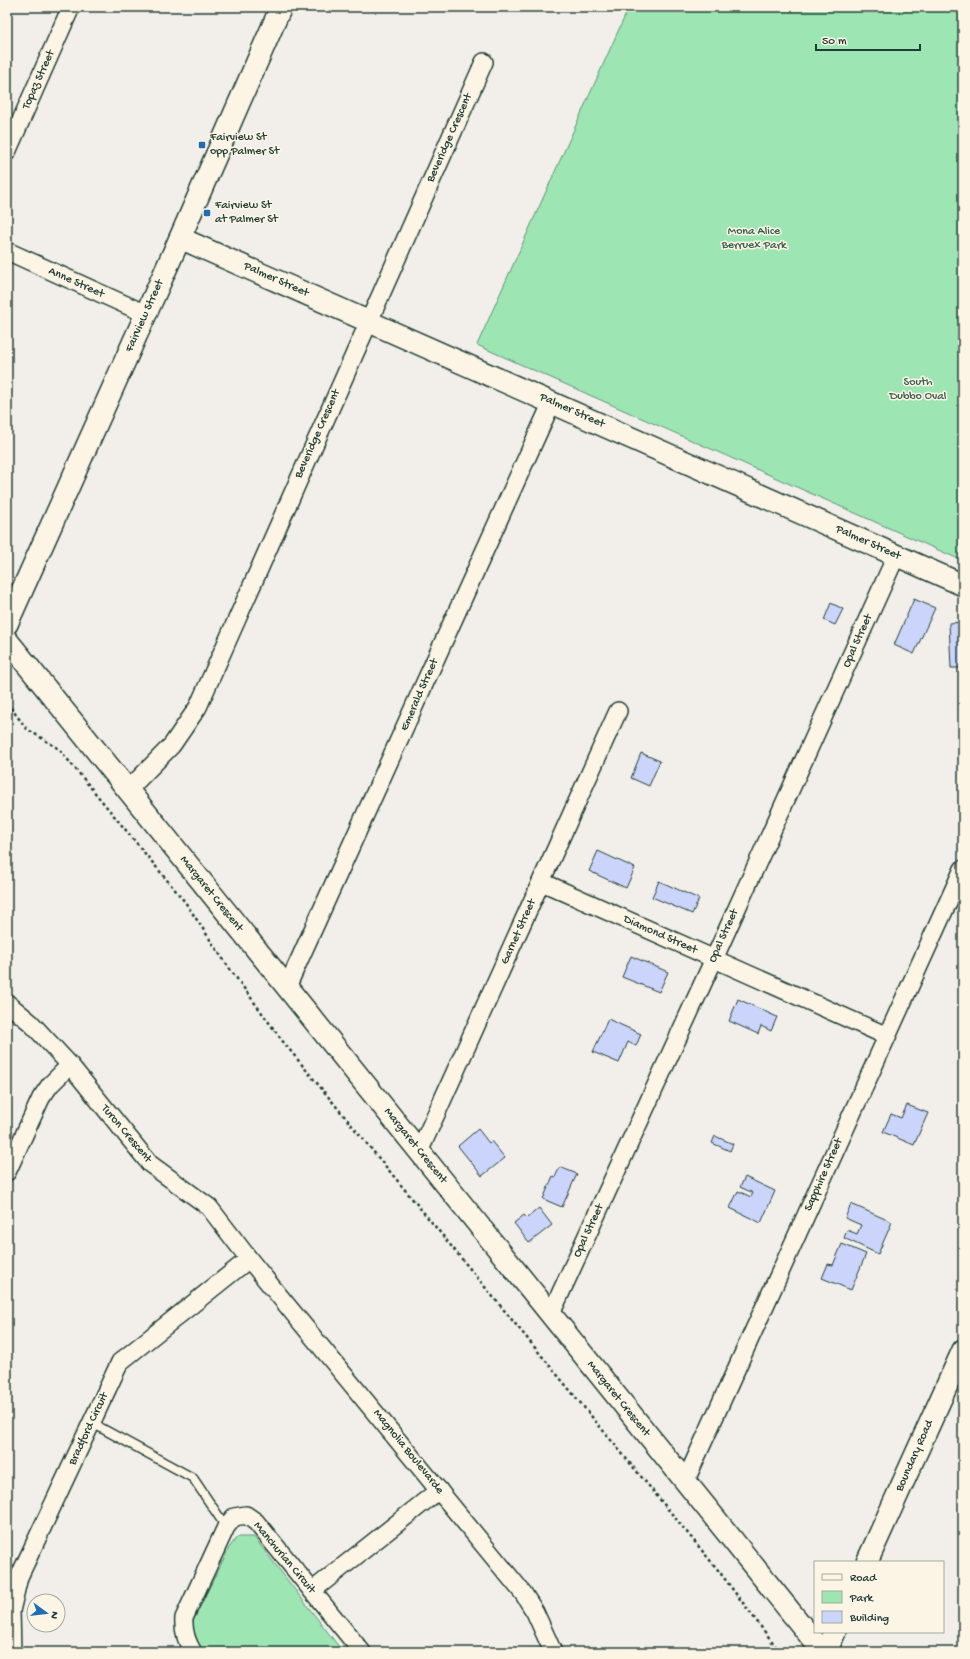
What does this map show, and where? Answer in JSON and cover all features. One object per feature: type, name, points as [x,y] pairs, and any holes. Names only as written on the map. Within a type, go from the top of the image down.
[{"type":"street","name":"Topaz Street","points":[[7,152],[71,7]]},
{"type":"street","name":"Fairview Street","points":[[7,624],[282,7]]},
{"type":"street","name":"Beveridge Crescent","points":[[128,790],[172,746],[198,707],[484,62]]},
{"type":"street","name":"Palmer Street","points":[[180,238],[963,585]]},
{"type":"street","name":"Anne Street","points":[[7,251],[146,314]]},
{"type":"street","name":"Emerald Street","points":[[287,988],[552,402]]},
{"type":"street","name":"Opal Street","points":[[550,1316],[714,959],[896,556]]},
{"type":"street","name":"Margaret Crescent","points":[[7,640],[550,1316],[823,1652]]},
{"type":"street","name":"Garnet Street","points":[[419,1152],[618,711]]},
{"type":"street","name":"Sapphire Street","points":[[685,1482],[963,869]]},
{"type":"street","name":"Diamond Street","points":[[542,882],[887,1036]]},
{"type":"street","name":"Turon Crescent","points":[[7,1003],[31,1023],[70,1066],[150,1164],[209,1207],[249,1259]]},
{"type":"street","points":[[7,1172],[41,1098],[50,1085],[70,1066]]},
{"type":"street","name":"Bradford Circuit","points":[[12,1652],[11,1611],[19,1577],[120,1362],[249,1259]]},
{"type":"street","name":"Magnolia Boulevarde","points":[[249,1259],[523,1593],[536,1612],[553,1652]]},
{"type":"street","name":"Boundary Road","points":[[867,1561],[963,1350]]},
{"type":"street","points":[[312,1591],[439,1490]]},
{"type":"street","name":"Manchurian Circuit","points":[[226,1527],[234,1518],[246,1516],[256,1522],[362,1652]]},
{"type":"street","points":[[193,1652],[187,1643],[183,1629],[184,1618],[226,1527]]},
{"type":"street","points":[[826,1652],[835,1633]]},
{"type":"lane","points":[[92,1423],[193,1478],[226,1527]]},
{"type":"path","points":[[7,703],[27,729],[59,748],[185,902],[227,965],[284,1043],[718,1570],[780,1652]]},
{"type":"green space","name":"Mona Alice Berruex Park","points":[[629,7],[963,7],[963,561],[477,345]]},
{"type":"green space","points":[[237,1537],[254,1537],[343,1652],[203,1652],[196,1644],[192,1623],[229,1548]]},
{"type":"building","points":[[914,599],[935,608],[914,654],[894,645]]},
{"type":"building","points":[[831,603],[843,609],[835,625],[824,620]]},
{"type":"building","points":[[963,622],[963,668],[951,668],[949,623]]},
{"type":"building","points":[[963,721],[963,732],[959,730]]},
{"type":"building","points":[[641,753],[660,761],[649,786],[631,778]]},
{"type":"building","points":[[598,851],[635,868],[626,888],[589,871]]},
{"type":"building","points":[[659,881],[699,899],[692,914],[652,897]]},
{"type":"building","points":[[631,956],[668,972],[659,992],[622,977]]},
{"type":"building","points":[[738,999],[777,1017],[771,1031],[761,1026],[758,1034],[729,1021]]},
{"type":"building","points":[[608,1019],[641,1034],[636,1046],[628,1042],[619,1063],[593,1052]]},
{"type":"building","points":[[907,1105],[928,1113],[914,1145],[883,1132],[891,1114],[901,1118]]},
{"type":"building","points":[[478,1129],[489,1143],[491,1141],[505,1158],[482,1176],[458,1146]]},
{"type":"building","points":[[715,1136],[733,1144],[730,1151],[712,1143]]},
{"type":"building","points":[[560,1167],[577,1174],[562,1207],[543,1199],[553,1176],[555,1177]]},
{"type":"building","points":[[745,1177],[775,1191],[761,1223],[730,1208],[738,1191],[751,1197],[753,1193],[740,1187]]},
{"type":"building","points":[[851,1204],[892,1222],[878,1254],[844,1238],[847,1230],[857,1234],[861,1225],[845,1218]]},
{"type":"building","points":[[539,1208],[552,1225],[529,1243],[514,1223],[524,1215],[527,1218]]},
{"type":"building","points":[[842,1244],[866,1254],[851,1290],[822,1278],[828,1264],[833,1265]]},
{"type":"place","name":"Fairview St opp Palmer St","points":[[202,145]]},
{"type":"place","name":"Fairview St at Palmer St","points":[[207,213]]},
{"type":"park label","name":"South Dubbo Oval","points":[[918,390]]}]
